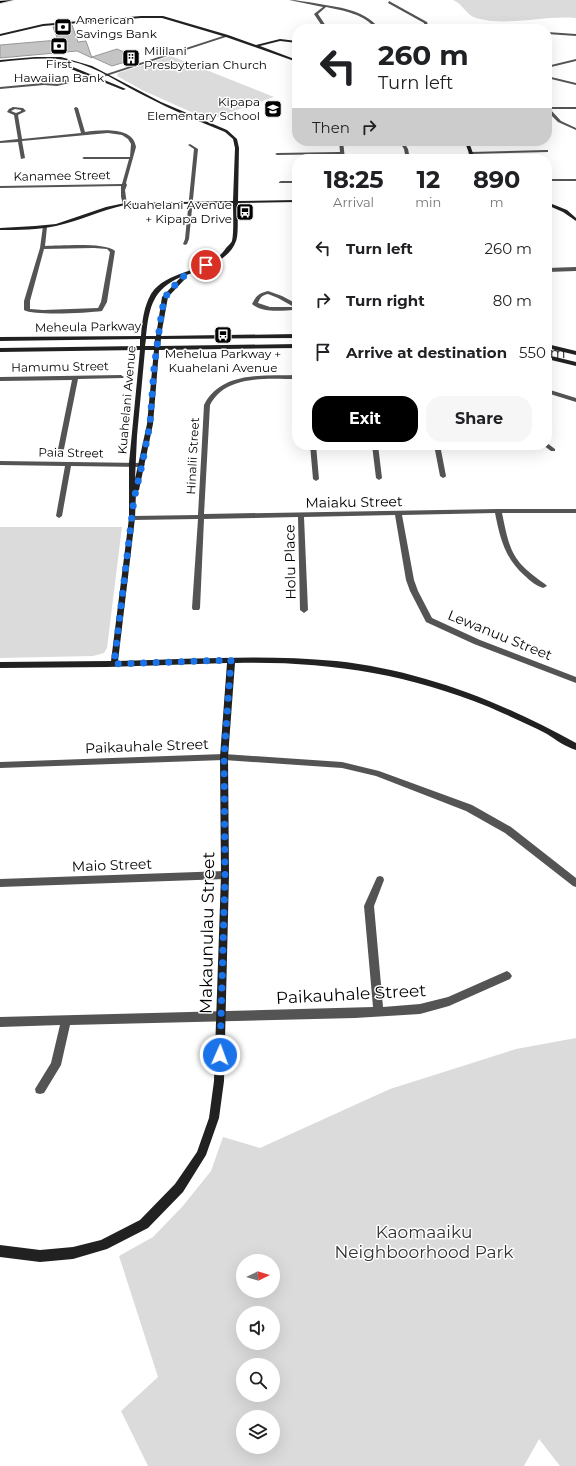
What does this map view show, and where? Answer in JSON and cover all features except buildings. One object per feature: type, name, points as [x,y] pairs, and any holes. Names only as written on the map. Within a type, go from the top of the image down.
[{"type":"main road","points":[[0,2],[11,0]]},
{"type":"street","points":[[292,0],[362,16],[375,24]]},
{"type":"street","points":[[389,2],[426,24]]},
{"type":"street","points":[[323,24],[316,14],[325,7]]},
{"type":"street","points":[[0,35],[43,24],[153,16],[171,18],[292,59]]},
{"type":"street","points":[[552,33],[576,35]]},
{"type":"street","points":[[96,78],[227,36]]},
{"type":"street","points":[[257,46],[280,40],[292,41]]},
{"type":"street","name":"Kuahelani Avenue","points":[[0,61],[48,58],[82,63],[107,74],[150,97],[226,131],[235,139],[237,148],[234,241],[227,253],[215,261],[168,281],[155,293],[148,310],[142,348],[132,464],[134,499]]},
{"type":"street","points":[[552,66],[576,60]]},
{"type":"street","name":"Kuahelani Avenue","points":[[0,65],[52,62],[68,66],[96,78],[150,97]]},
{"type":"street","points":[[552,78],[576,84]]},
{"type":"street","points":[[0,88],[44,84],[46,82],[60,80],[67,80],[68,83],[51,86],[44,84]]},
{"type":"street","points":[[76,108],[84,134]]},
{"type":"street","points":[[552,108],[576,108]]},
{"type":"street","points":[[16,114],[24,158]]},
{"type":"street","points":[[552,116],[559,122],[576,129]]},
{"type":"street","points":[[0,142],[113,132],[128,137],[133,142],[134,146],[125,185],[123,198],[125,204]]},
{"type":"street","points":[[185,244],[196,149],[190,145]]},
{"type":"street","points":[[277,154],[342,153],[341,146]]},
{"type":"street","points":[[467,146],[470,153],[546,151]]},
{"type":"street","points":[[84,158],[131,158]]},
{"type":"street","points":[[552,180],[576,180]]},
{"type":"street","points":[[281,182],[292,182]]},
{"type":"street","name":"Kanamee Street","points":[[0,187],[125,185]]},
{"type":"street","points":[[0,229],[45,227],[71,221],[104,209],[125,204],[292,201]]},
{"type":"street","points":[[552,205],[565,211],[576,220]]},
{"type":"street","points":[[42,248],[101,247],[113,251],[104,302],[100,310],[43,312],[27,310],[27,301],[42,248],[45,227]]},
{"type":"street","points":[[552,269],[576,269]]},
{"type":"street","name":"Kuahelani Avenue","points":[[114,664],[134,499],[150,424],[157,347],[165,297],[186,274]]},
{"type":"street","points":[[292,304],[275,294],[270,293],[262,295],[255,304],[259,307],[271,309],[292,307]]},
{"type":"street","name":"Meheula Parkway","points":[[0,339],[292,336]]},
{"type":"street","name":"Meheula Parkway","points":[[0,350],[292,346]]},
{"type":"street","points":[[552,347],[576,353]]},
{"type":"street","points":[[552,358],[576,364]]},
{"type":"street","name":"Hamumu Street","points":[[0,379],[121,377]]},
{"type":"street","points":[[61,449],[74,378]]},
{"type":"street","name":"Hinalii Street","points":[[196,608],[207,405],[214,394],[222,388],[243,380],[254,378],[292,378]]},
{"type":"street","points":[[552,393],[576,400]]},
{"type":"street","points":[[313,450],[316,479]]},
{"type":"street","points":[[376,450],[379,478]]},
{"type":"street","points":[[438,450],[443,476]]},
{"type":"street","name":"Paia Street","points":[[0,463],[142,465]]},
{"type":"street","points":[[59,516],[68,464]]},
{"type":"street","points":[[498,511],[507,551],[514,563],[525,575],[543,586]]},
{"type":"street","name":"Maiaku Street","points":[[132,518],[498,511],[576,511]]},
{"type":"street","name":"Lewanuu Street","points":[[398,513],[410,580],[429,620],[477,642],[576,680]]},
{"type":"street","name":"Holu Place","points":[[302,515],[304,610]]},
{"type":"street","points":[[0,665],[114,664],[231,660],[299,661],[339,664],[437,685],[520,717],[576,747]]},
{"type":"street","name":"Makaunulau Street","points":[[0,1251],[40,1256],[73,1253],[103,1245],[144,1224],[179,1188],[201,1156],[214,1118],[219,1081],[225,875],[224,757],[231,660]]},
{"type":"street","name":"Paikauhale Street","points":[[0,765],[224,757],[342,765],[376,773],[469,808],[508,830],[576,883]]},
{"type":"street","name":"Maio Street","points":[[0,883],[225,875]]},
{"type":"street","points":[[378,1011],[368,906],[380,880]]},
{"type":"street","name":"Paikauhale Street","points":[[0,1022],[420,1009],[449,1001],[507,976]]},
{"type":"street","points":[[40,1089],[56,1065],[66,1020]]},
{"type":"green space","points":[[453,0],[576,0],[576,18],[513,21],[488,20],[473,17]]},
{"type":"green space","points":[[171,56],[274,97],[209,120],[142,90],[117,76],[118,73]]},
{"type":"green space","points":[[0,527],[122,527],[107,648],[104,653],[93,656],[0,658]]},
{"type":"green space","name":"Kaomaaiku Neighboorhood Park","points":[[576,1038],[576,1466],[560,1466],[539,1439],[524,1466],[148,1466],[121,1411],[158,1377],[119,1256],[153,1237],[182,1207],[211,1171],[223,1137],[260,1148],[390,1089],[516,1049]]},
{"type":"place","name":"American Savings Bank","points":[[63,27]]},
{"type":"place","name":"First Hawaiian Bank","points":[[59,46]]},
{"type":"place","name":"Mililani Presbyterian Church","points":[[131,58]]},
{"type":"place","name":"Kipapa Elementary School","points":[[273,109]]},
{"type":"place","name":"Kuahelani Avenue + Kipapa Drive","points":[[245,212]]},
{"type":"place","name":"Mehelua Parkway + Kuahelani Avenue","points":[[223,335]]},
{"type":"route","points":[[206,265],[186,274],[168,292],[165,297],[162,310],[154,368],[150,424],[134,499],[114,664],[231,660],[224,757],[225,875],[220,1055]]}]
